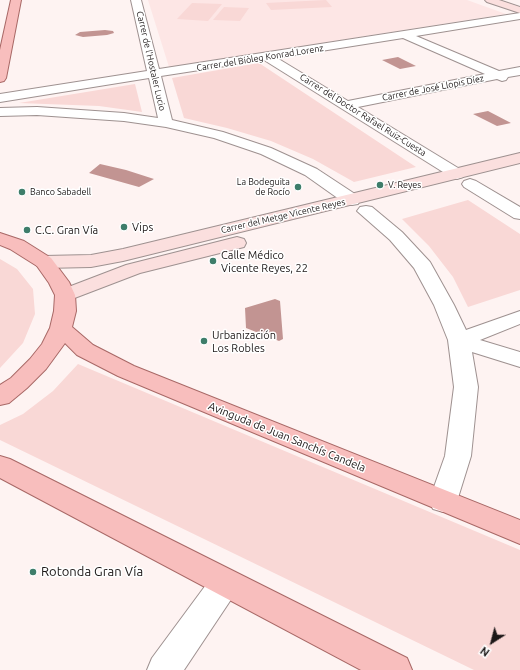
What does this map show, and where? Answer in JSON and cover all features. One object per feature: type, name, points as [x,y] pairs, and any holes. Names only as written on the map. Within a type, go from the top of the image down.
[{"type":"main road","points":[[0,78],[16,0]]},
{"type":"main road","points":[[0,239],[18,245],[44,262],[58,282],[64,295],[65,311],[61,328],[52,346],[38,364],[19,383],[0,397]]},
{"type":"main road","name":"Avinguda de Juan Sanchís Candela","points":[[61,328],[85,350],[126,371],[520,532]]},
{"type":"main road","points":[[0,466],[395,670]]},
{"type":"street","name":"Carrer de l'Hostaler Lucio","points":[[136,0],[166,123]]},
{"type":"street","points":[[490,0],[520,10]]},
{"type":"street","name":"Carrer del Biòleg Konrad Lorenz","points":[[0,98],[155,75],[520,16]]},
{"type":"street","points":[[406,35],[520,85]]},
{"type":"street","name":"Carrer del Doctor Rafael Ruiz-Cuesta","points":[[268,57],[520,214]]},
{"type":"street","name":"Carrer de José Llopis Díez","points":[[346,105],[520,71]]},
{"type":"street","points":[[0,112],[37,111],[124,117],[166,123],[218,134],[266,151],[311,172],[359,205],[396,236],[422,266],[444,304],[459,340],[466,387],[458,456],[443,501]]},
{"type":"street","name":"Carrer del Metge Vicente Reyes","points":[[64,295],[132,269],[359,205],[464,179],[520,158]]},
{"type":"street","name":"Carrer del Metge Vicente Reyes","points":[[464,179],[520,172]]},
{"type":"street","name":"Carrer del Metge Vicente Reyes","points":[[44,262],[91,261],[359,205]]},
{"type":"street","points":[[459,340],[520,317]]},
{"type":"street","points":[[459,340],[520,360]]},
{"type":"street","points":[[164,670],[224,583]]},
{"type":"shaded area","points":[[148,0],[467,0],[506,14],[169,67]]},
{"type":"shaded area","points":[[326,0],[332,7],[271,10],[266,3]]},
{"type":"shaded area","points":[[192,3],[222,4],[208,21],[177,19]]},
{"type":"shaded area","points":[[224,7],[249,8],[240,21],[213,20]]},
{"type":"shaded area","points":[[105,30],[113,31],[114,33],[83,37],[75,35],[80,32]]},
{"type":"shaded area","points":[[398,57],[416,66],[400,69],[382,60]]},
{"type":"shaded area","points":[[259,63],[416,167],[354,182],[313,159],[271,141],[227,128],[184,118],[172,78]]},
{"type":"shaded area","points":[[135,84],[142,112],[99,106],[19,103]]},
{"type":"shaded area","points":[[488,111],[511,123],[497,126],[473,114]]},
{"type":"shaded area","points":[[100,164],[154,179],[139,187],[89,173]]},
{"type":"shaded area","points":[[468,200],[520,234],[520,290],[468,307],[453,277],[429,246],[402,219]]},
{"type":"shaded area","points":[[0,259],[17,269],[33,289],[35,314],[23,343],[0,368]]},
{"type":"shaded area","points":[[275,299],[280,301],[283,339],[279,341],[246,328],[245,308]]},
{"type":"shaded area","points":[[78,364],[520,550],[520,670],[474,670],[0,440],[0,425],[23,414],[53,391]]},
{"type":"place","name":"V. Reyes","points":[[380,185]]},
{"type":"place","name":"La Bodeguita de Rocío","points":[[298,187]]},
{"type":"place","name":"Banco Sabadell","points":[[22,192]]},
{"type":"place","name":"Vips","points":[[124,227]]},
{"type":"place","name":"C.C. Gran Vía","points":[[27,230]]},
{"type":"place","name":"Calle Médico Vicente Reyes, 22","points":[[213,261]]},
{"type":"place","name":"Urbanización Los Robles","points":[[204,341]]},
{"type":"place","name":"Rotonda Gran Vía","points":[[33,572]]}]
